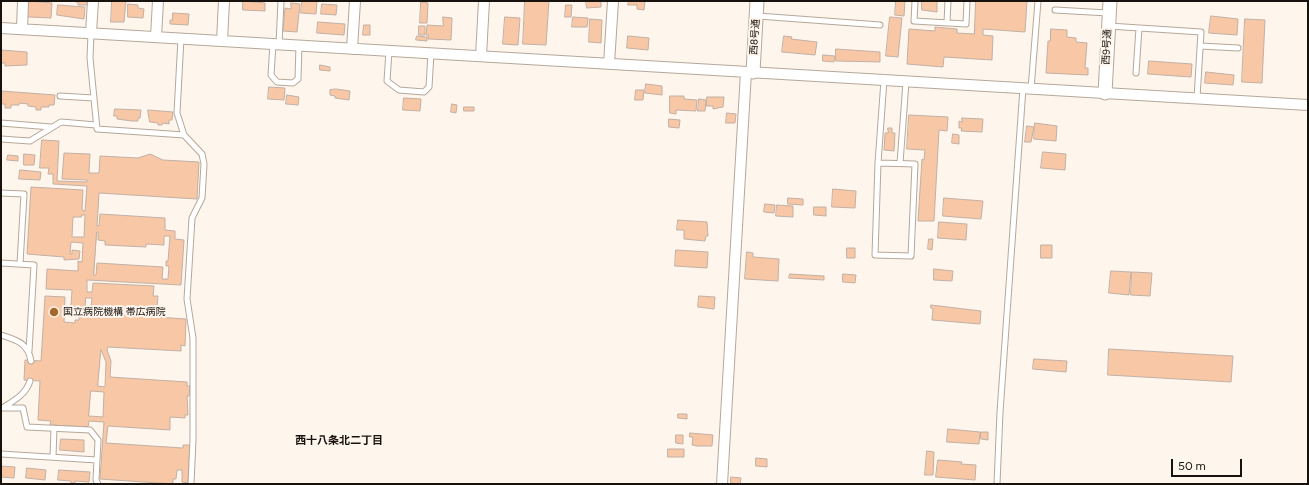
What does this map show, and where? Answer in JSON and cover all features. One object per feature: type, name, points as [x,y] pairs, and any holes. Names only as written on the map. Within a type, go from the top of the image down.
[{"type":"street","points":[[22,29],[23,1]]},
{"type":"street","points":[[90,33],[93,1]]},
{"type":"street","points":[[156,37],[158,1]]},
{"type":"street","points":[[222,41],[224,1]]},
{"type":"street","points":[[352,49],[355,1]]},
{"type":"street","points":[[481,56],[484,1]]},
{"type":"street","points":[[609,64],[613,1]]},
{"type":"street","name":"西8号通","points":[[750,72],[757,1]]},
{"type":"street","name":"西9号通","points":[[1105,93],[1109,13]]},
{"type":"street","points":[[1,28],[1308,105]]},
{"type":"street","points":[[722,484],[750,72]]},
{"type":"lane","points":[[281,1],[271,75],[277,82],[293,83],[298,79],[299,46]]},
{"type":"lane","points":[[916,1],[914,21],[966,24],[967,1]]},
{"type":"lane","points":[[947,23],[948,1]]},
{"type":"lane","points":[[997,484],[1027,89],[1038,1]]},
{"type":"lane","points":[[1055,10],[1109,13],[1139,28],[1201,32],[1197,98]]},
{"type":"lane","points":[[756,16],[880,25]]},
{"type":"lane","points":[[1136,73],[1139,28]]},
{"type":"lane","points":[[90,33],[90,58],[97,129],[184,135]]},
{"type":"lane","points":[[182,38],[177,113],[184,135],[202,154],[204,164],[202,198],[192,218],[188,298],[193,338],[193,440],[191,484]]},
{"type":"lane","points":[[1200,46],[1238,48]]},
{"type":"lane","points":[[389,51],[387,80],[399,90],[424,92],[429,87],[431,53]]},
{"type":"lane","points":[[878,162],[915,164],[911,256],[875,255],[878,162],[884,80]]},
{"type":"lane","points":[[900,163],[906,82]]},
{"type":"lane","points":[[60,96],[94,98]]},
{"type":"lane","points":[[1,139],[30,141],[61,122],[96,124]]},
{"type":"lane","points":[[1,123],[51,127]]},
{"type":"lane","points":[[1,193],[24,194],[20,264]]},
{"type":"lane","points":[[1,263],[34,266],[29,351],[31,361]]},
{"type":"lane","points":[[1,335],[23,344],[29,351]]},
{"type":"lane","points":[[2,408],[16,400],[27,390],[30,381]]},
{"type":"lane","points":[[2,408],[23,408],[27,427],[90,430],[98,440],[96,480],[98,484]]},
{"type":"lane","points":[[53,457],[54,428]]},
{"type":"lane","points":[[1,454],[97,460]]},
{"type":"building","points":[[29,1],[52,3],[51,18],[28,17]]},
{"type":"building","points":[[74,1],[87,1],[87,5],[78,5],[78,3]]},
{"type":"building","points":[[112,1],[126,1],[124,22],[111,22]]},
{"type":"building","points":[[243,1],[265,3],[265,11],[243,10]]},
{"type":"building","points":[[302,1],[317,1],[316,14],[301,13]]},
{"type":"building","points":[[525,1],[549,1],[546,45],[523,44]]},
{"type":"building","points":[[586,1],[601,1],[601,7],[587,8]]},
{"type":"building","points":[[629,1],[645,1],[644,10],[637,9],[637,5],[628,5]]},
{"type":"building","points":[[896,1],[905,1],[904,16],[895,15]]},
{"type":"building","points":[[922,1],[937,1],[937,12],[922,10]]},
{"type":"building","points":[[976,1],[1027,1],[1025,32],[983,29],[983,35],[993,36],[992,60],[944,57],[943,67],[907,64],[909,29],[935,31],[935,27],[957,29],[957,33],[974,34]]},
{"type":"building","points":[[421,2],[428,3],[427,23],[420,23]]},
{"type":"building","points":[[291,3],[300,4],[297,32],[283,31],[285,8],[291,9]]},
{"type":"building","points":[[128,4],[138,5],[138,8],[144,9],[143,18],[128,17]]},
{"type":"building","points":[[322,4],[337,5],[336,15],[321,14]]},
{"type":"building","points":[[58,5],[85,7],[84,19],[57,15]]},
{"type":"building","points":[[566,5],[572,5],[571,17],[565,17]]},
{"type":"building","points":[[173,13],[189,14],[188,25],[170,24]]},
{"type":"building","points":[[1211,16],[1238,19],[1237,35],[1209,33]]},
{"type":"building","points":[[443,17],[452,18],[451,40],[428,39],[428,35],[426,35],[427,25],[443,26]]},
{"type":"building","points":[[505,17],[520,18],[518,45],[503,44]]},
{"type":"building","points":[[573,17],[588,18],[587,27],[572,27]]},
{"type":"building","points":[[890,17],[902,18],[898,57],[886,56]]},
{"type":"building","points":[[590,19],[602,20],[601,43],[589,42]]},
{"type":"building","points":[[1245,19],[1265,20],[1262,83],[1242,82]]},
{"type":"building","points":[[318,22],[345,24],[344,35],[317,33]]},
{"type":"building","points":[[364,25],[370,25],[370,35],[363,35]]},
{"type":"building","points":[[419,26],[425,26],[425,35],[419,35]]},
{"type":"building","points":[[1051,29],[1067,30],[1067,37],[1076,38],[1076,42],[1087,43],[1085,68],[1088,68],[1088,75],[1046,73],[1048,41],[1050,41]]},
{"type":"building","points":[[417,36],[427,37],[427,41],[416,40]]},
{"type":"building","points":[[628,36],[649,38],[648,50],[627,48]]},
{"type":"building","points":[[784,36],[792,37],[791,39],[817,42],[815,55],[782,52]]},
{"type":"building","points":[[836,49],[880,52],[880,62],[836,61]]},
{"type":"building","points":[[1,50],[27,52],[27,65],[5,66],[5,63],[1,63]]},
{"type":"building","points":[[823,55],[835,56],[834,62],[823,61]]},
{"type":"building","points":[[1149,61],[1192,64],[1191,77],[1148,74]]},
{"type":"building","points":[[320,65],[330,67],[330,71],[320,70]]},
{"type":"building","points":[[1206,72],[1234,75],[1233,85],[1205,83]]},
{"type":"building","points":[[646,84],[662,86],[662,95],[645,93]]},
{"type":"building","points":[[269,87],[285,88],[284,100],[268,99]]},
{"type":"building","points":[[336,89],[350,91],[349,100],[335,98],[335,96],[330,95],[330,90]]},
{"type":"building","points":[[636,90],[644,90],[643,100],[635,100]]},
{"type":"building","points":[[1,91],[55,95],[54,105],[49,105],[49,107],[41,107],[41,110],[36,110],[36,107],[28,106],[28,104],[19,103],[19,105],[11,105],[11,108],[5,108],[5,104],[1,104]]},
{"type":"building","points":[[287,95],[299,97],[298,105],[286,104]]},
{"type":"building","points":[[670,96],[684,96],[684,99],[697,100],[696,111],[676,110],[676,114],[670,113]]},
{"type":"building","points":[[707,97],[724,97],[723,107],[713,109],[713,106],[707,106]]},
{"type":"building","points":[[404,98],[421,99],[420,111],[403,110]]},
{"type":"building","points":[[699,99],[706,100],[705,111],[698,111]]},
{"type":"building","points":[[452,104],[457,105],[456,113],[451,112]]},
{"type":"building","points":[[464,107],[474,107],[474,111],[464,111]]},
{"type":"building","points":[[115,109],[141,110],[140,118],[138,118],[138,121],[117,119],[117,116],[114,116]]},
{"type":"building","points":[[148,110],[173,112],[172,120],[169,120],[169,124],[163,123],[162,125],[150,122]]},
{"type":"building","points":[[727,113],[736,114],[735,123],[726,123]]},
{"type":"building","points":[[909,115],[948,117],[947,131],[939,130],[934,221],[918,221],[922,159],[924,160],[925,150],[907,149]]},
{"type":"building","points":[[962,118],[983,119],[982,132],[961,131],[962,128],[959,128],[959,121],[962,122]]},
{"type":"building","points":[[669,119],[680,120],[679,128],[669,127]]},
{"type":"building","points":[[1035,123],[1057,126],[1056,141],[1034,139]]},
{"type":"building","points":[[1027,126],[1034,127],[1031,142],[1025,142]]},
{"type":"building","points":[[888,128],[892,128],[892,133],[895,133],[894,151],[884,150],[885,133],[888,133]]},
{"type":"building","points":[[953,134],[959,135],[959,144],[952,143]]},
{"type":"building","name":"国立病院機構 帯広病院","points":[[42,140],[59,141],[57,181],[87,182],[87,180],[62,179],[64,153],[90,154],[89,173],[99,173],[100,156],[138,158],[150,154],[163,160],[199,162],[197,199],[99,193],[97,226],[99,226],[100,214],[165,218],[165,230],[175,231],[175,239],[184,240],[181,285],[87,280],[87,292],[92,292],[93,283],[154,286],[153,296],[158,296],[156,317],[186,319],[185,346],[181,345],[181,351],[108,347],[107,350],[111,361],[110,377],[187,382],[187,386],[190,386],[189,396],[187,396],[188,415],[185,415],[185,418],[170,417],[170,430],[108,426],[106,443],[183,448],[183,445],[190,445],[188,483],[182,482],[182,470],[177,470],[176,479],[173,479],[173,484],[100,479],[104,422],[89,421],[88,427],[50,425],[51,421],[38,420],[40,381],[24,380],[25,360],[41,361],[45,296],[65,297],[64,322],[75,323],[75,320],[79,320],[80,307],[71,306],[72,290],[46,289],[47,269],[78,271],[78,261],[82,262],[83,243],[71,242],[70,254],[72,254],[72,250],[80,251],[79,259],[64,260],[64,257],[27,254],[31,187],[83,190],[82,210],[85,211],[87,186],[53,184],[53,174],[48,174],[49,168],[40,168]],"holes":[[[82,215],[85,215],[84,237],[72,237],[73,217],[81,217]],[[97,232],[98,240],[105,241],[105,245],[146,247],[146,244],[164,245],[164,236],[170,236],[168,261],[166,261],[166,266],[169,266],[168,279],[162,279],[163,267],[97,263],[96,275],[94,275]],[[86,298],[92,298],[91,307],[151,311],[150,317],[95,313],[95,317],[85,316]],[[101,350],[106,362],[105,387],[98,386]],[[91,391],[104,392],[103,417],[89,416]]]},
{"type":"building","points":[[1043,152],[1066,154],[1065,170],[1041,168]]},
{"type":"building","points":[[24,154],[35,155],[34,165],[24,165]]},
{"type":"building","points":[[8,155],[18,156],[18,161],[7,160]]},
{"type":"building","points":[[20,170],[41,172],[40,180],[19,179]]},
{"type":"building","points":[[833,189],[856,191],[855,208],[832,207]]},
{"type":"building","points":[[788,198],[803,199],[803,205],[788,204]]},
{"type":"building","points":[[944,198],[983,201],[981,219],[943,216]]},
{"type":"building","points":[[765,204],[775,205],[774,213],[764,212]]},
{"type":"building","points":[[777,205],[793,206],[793,217],[776,216]]},
{"type":"building","points":[[814,207],[826,207],[826,216],[814,215]]},
{"type":"building","points":[[678,220],[707,222],[708,236],[706,236],[705,241],[684,239],[684,230],[677,230]]},
{"type":"building","points":[[939,222],[967,224],[966,240],[938,238]]},
{"type":"building","points":[[929,239],[933,239],[932,250],[928,249]]},
{"type":"building","points":[[1041,245],[1052,245],[1052,258],[1041,258]]},
{"type":"building","points":[[847,248],[855,248],[855,258],[847,258]]},
{"type":"building","points":[[676,250],[708,252],[707,268],[675,266]]},
{"type":"building","points":[[747,252],[753,253],[753,257],[779,259],[778,281],[745,279]]},
{"type":"building","points":[[934,269],[953,271],[952,281],[934,280]]},
{"type":"building","points":[[1111,271],[1131,272],[1129,295],[1109,293]]},
{"type":"building","points":[[1132,272],[1152,273],[1150,296],[1131,295]]},
{"type":"building","points":[[790,274],[824,276],[824,280],[789,278]]},
{"type":"building","points":[[843,274],[856,275],[855,283],[843,282]]},
{"type":"building","points":[[699,296],[715,297],[714,309],[698,307]]},
{"type":"building","points":[[931,305],[981,311],[980,324],[932,320],[933,309],[931,308]]},
{"type":"building","points":[[1109,349],[1233,356],[1231,382],[1108,375]]},
{"type":"building","points":[[1034,359],[1067,361],[1066,372],[1033,369]]},
{"type":"building","points":[[678,414],[687,414],[687,419],[678,418]]},
{"type":"building","points":[[948,429],[980,432],[979,444],[947,442]]},
{"type":"building","points":[[981,432],[988,432],[988,440],[981,439]]},
{"type":"building","points":[[690,433],[713,435],[712,446],[692,445],[693,437],[690,437]]},
{"type":"building","points":[[676,435],[683,435],[683,444],[676,443]]},
{"type":"building","points":[[61,439],[84,440],[84,452],[60,450]]},
{"type":"building","points":[[668,449],[684,449],[684,457],[668,457]]},
{"type":"building","points":[[927,451],[934,452],[933,475],[925,475]]},
{"type":"building","points":[[756,458],[767,459],[767,467],[756,466]]},
{"type":"building","points":[[938,460],[976,465],[975,480],[936,477]]},
{"type":"building","points":[[1,466],[15,467],[14,478],[1,477]]},
{"type":"building","points":[[27,468],[46,470],[45,480],[26,478]]},
{"type":"building","points":[[59,470],[90,472],[89,482],[75,481],[75,483],[71,483],[71,481],[58,480]]},
{"type":"building","points":[[731,477],[741,478],[740,484],[731,484]]},
{"type":"place","name":"国立病院機構 帯広病院","points":[[54,312]]},
{"type":"district","name":"西十八条北二丁目","points":[[339,441]]}]
